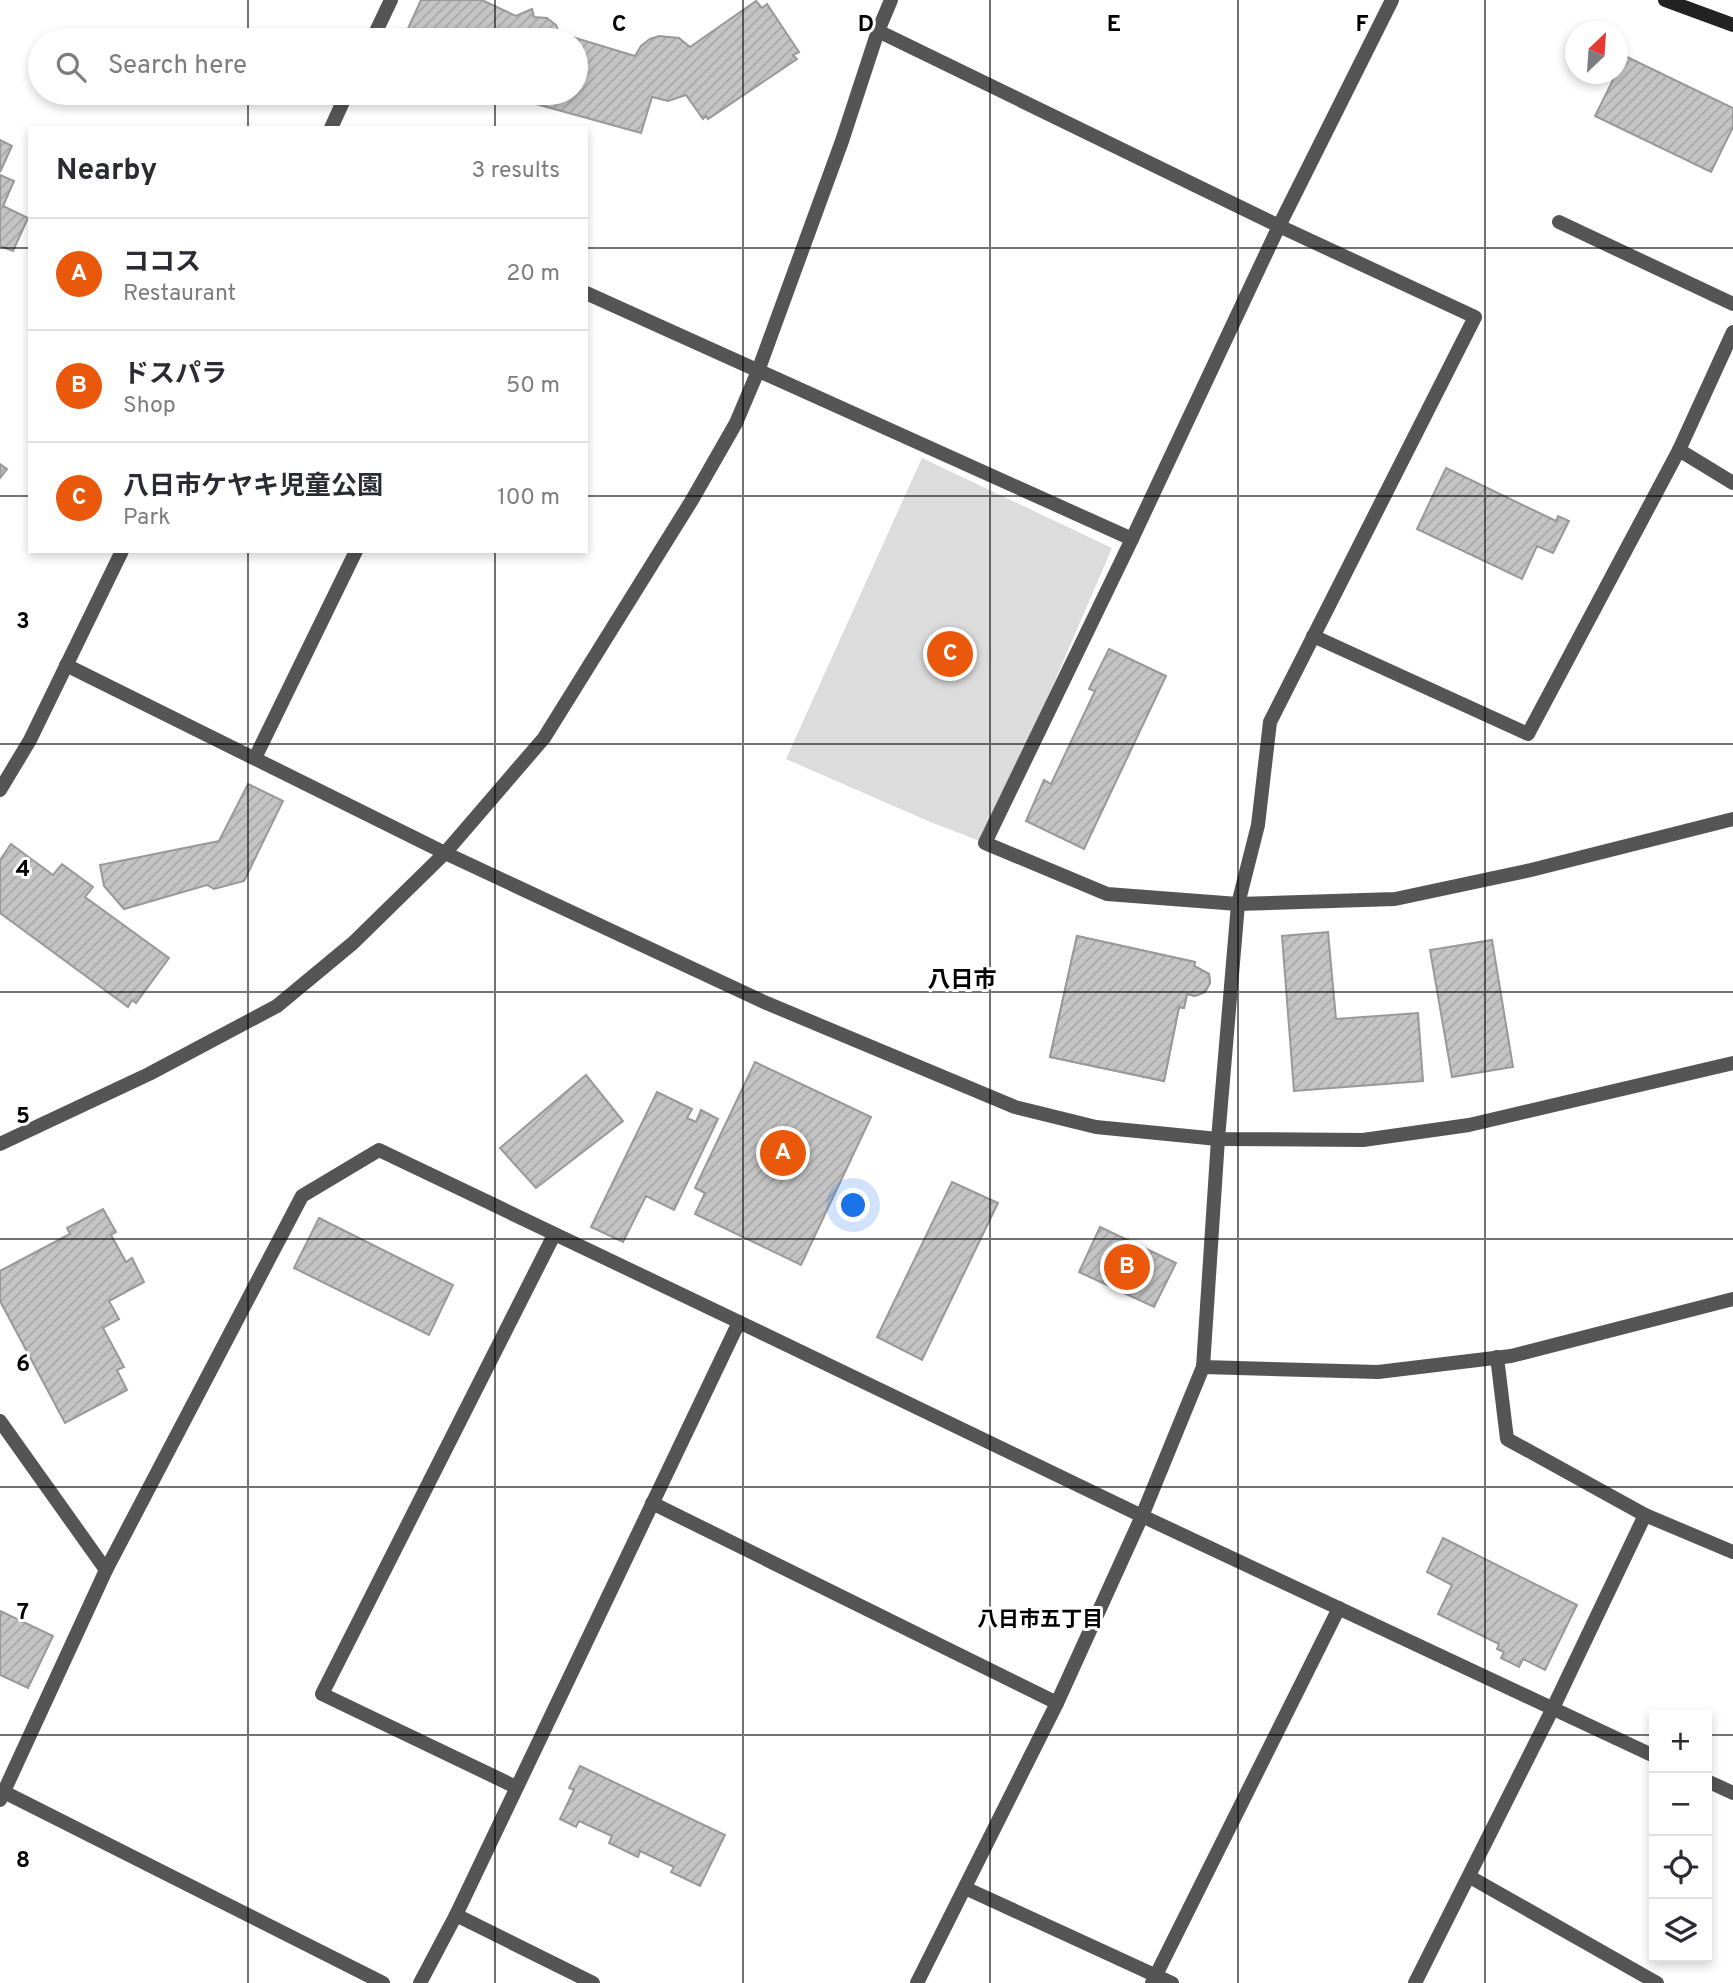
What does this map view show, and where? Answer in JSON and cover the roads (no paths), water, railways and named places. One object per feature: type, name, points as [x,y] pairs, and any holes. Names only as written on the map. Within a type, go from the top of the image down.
[{"type":"main road","points":[[1665,0],[1733,25]]},
{"type":"street","points":[[378,28],[391,0]]},
{"type":"street","points":[[0,1144],[149,1074],[277,1006],[353,943],[445,853],[544,738],[692,500],[736,423],[758,371],[842,141],[878,30],[891,0]]},
{"type":"street","points":[[1392,0],[1279,226],[985,843],[1107,894],[1238,904],[1395,899],[1531,870],[1733,819]]},
{"type":"street","points":[[878,30],[1279,226],[1475,317],[1270,722],[1258,825],[1238,904],[1218,1139],[1203,1367],[1142,1516],[1057,1703],[917,1983]]},
{"type":"street","points":[[332,126],[342,105]]},
{"type":"street","points":[[1559,222],[1733,304]]},
{"type":"street","points":[[588,294],[1132,539]]},
{"type":"street","points":[[1313,636],[1528,734],[1679,450],[1733,332]]},
{"type":"street","points":[[1679,450],[1733,483]]},
{"type":"street","points":[[0,790],[30,740],[121,553]]},
{"type":"street","points":[[255,758],[355,553]]},
{"type":"street","points":[[66,665],[445,853],[764,1002],[1015,1107],[1096,1127],[1218,1139],[1363,1140],[1469,1125],[1733,1063]]},
{"type":"street","points":[[383,1983],[2,1796],[106,1570],[302,1196],[379,1150],[1142,1516],[1649,1754]]},
{"type":"street","points":[[516,1787],[322,1694],[554,1235]]},
{"type":"street","points":[[1203,1367],[1378,1372],[1511,1356],[1733,1299]]},
{"type":"street","points":[[420,1983],[456,1915],[739,1322]]},
{"type":"street","points":[[1497,1357],[1507,1439],[1645,1515],[1733,1552]]},
{"type":"street","points":[[0,1420],[106,1570]]},
{"type":"street","points":[[652,1503],[1057,1703]]},
{"type":"street","points":[[1415,1983],[1470,1877],[1645,1515]]},
{"type":"street","points":[[1154,1979],[1339,1608]]},
{"type":"street","points":[[1712,1783],[1733,1793]]},
{"type":"street","points":[[1470,1877],[1657,1983]]},
{"type":"street","points":[[965,1888],[1154,1979],[1172,1983]]},
{"type":"street","points":[[456,1915],[593,1983]]},
{"type":"place","name":"八日市ケヤキ児童公園","points":[[950,654]]},
{"type":"place","name":"ココス","points":[[783,1153]]},
{"type":"place","name":"ドスパラ","points":[[1127,1267]]},
{"type":"district","name":"八日市","points":[[962,979]]},
{"type":"district","name":"八日市五丁目","points":[[1040,1619]]}]
